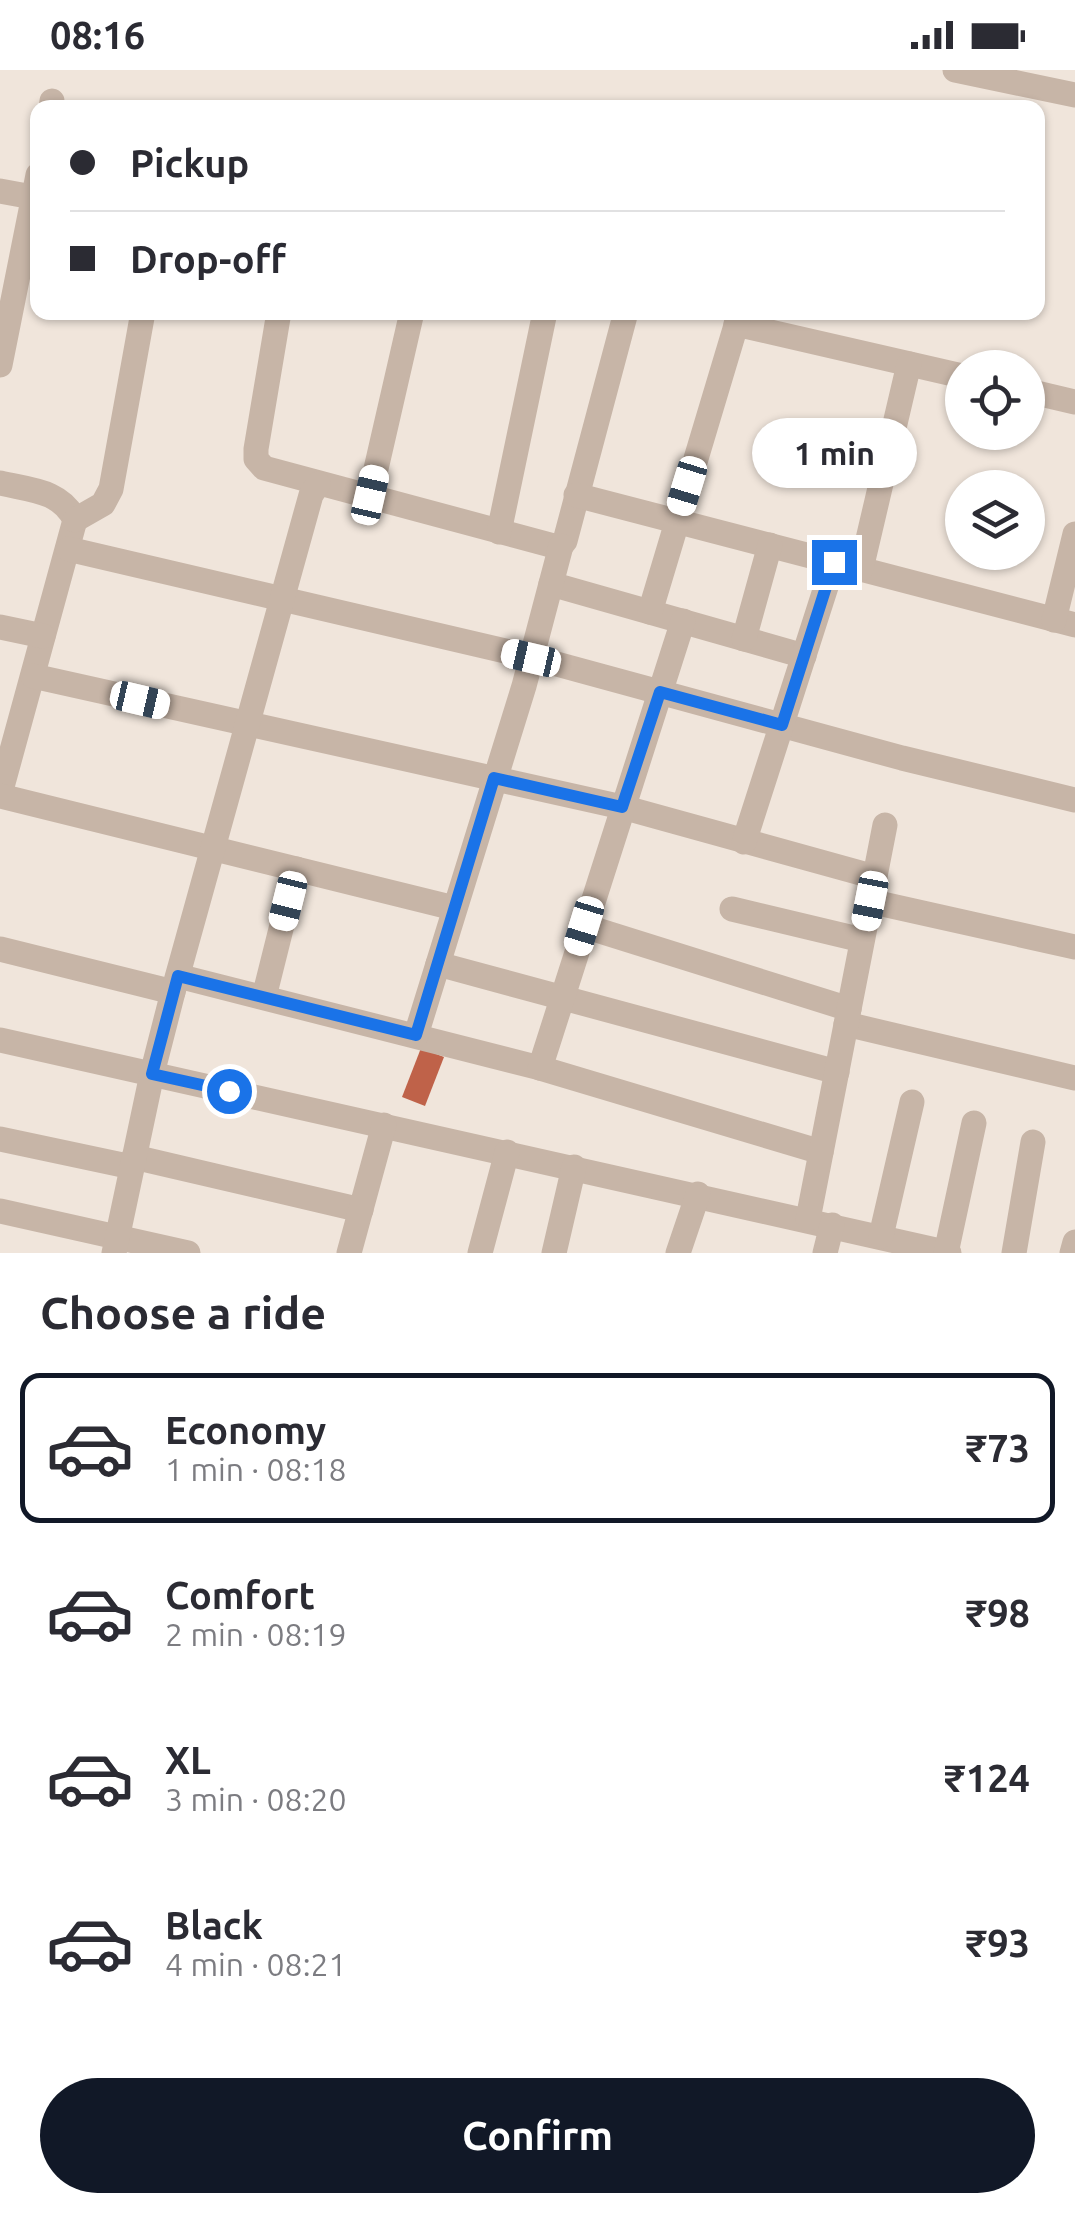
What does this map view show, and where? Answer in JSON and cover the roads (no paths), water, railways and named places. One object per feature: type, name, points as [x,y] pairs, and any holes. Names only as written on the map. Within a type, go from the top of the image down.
[{"type":"street","points":[[954,70],[1075,95]]},
{"type":"street","points":[[0,190],[30,190]]},
{"type":"street","points":[[0,365],[30,219]]},
{"type":"street","points":[[75,520],[103,504],[112,490],[142,320]]},
{"type":"street","points":[[278,320],[256,459],[264,468],[561,546]]},
{"type":"street","points":[[370,495],[410,320]]},
{"type":"street","points":[[499,532],[542,320]]},
{"type":"street","points":[[416,1035],[565,541],[622,320]]},
{"type":"street","points":[[650,612],[737,320]]},
{"type":"street","points":[[745,320],[945,372]]},
{"type":"street","points":[[860,569],[909,364]]},
{"type":"street","points":[[1045,395],[1075,402]]},
{"type":"street","points":[[0,483],[53,495],[68,505],[75,520],[0,792],[454,908]]},
{"type":"street","points":[[115,1244],[175,984],[311,495],[318,484]]},
{"type":"street","points":[[576,495],[1064,622],[1075,534]]},
{"type":"street","points":[[744,639],[770,545]]},
{"type":"street","points":[[68,549],[531,658],[902,758],[1075,800]]},
{"type":"street","points":[[744,842],[834,562]]},
{"type":"street","points":[[551,584],[804,656]]},
{"type":"street","points":[[540,1068],[682,621]]},
{"type":"street","points":[[0,628],[44,636]]},
{"type":"street","points":[[32,676],[622,807],[744,842],[872,889],[1075,948]]},
{"type":"street","points":[[825,1253],[820,1222],[821,1152],[885,825]]},
{"type":"street","points":[[264,997],[296,869]]},
{"type":"street","points":[[732,909],[862,940]]},
{"type":"street","points":[[584,926],[847,1017],[1075,1078]]},
{"type":"street","points":[[0,950],[264,997],[540,1068],[821,1152]]},
{"type":"street","points":[[438,964],[836,1072]]},
{"type":"street","points":[[0,1040],[947,1253],[974,1123]]},
{"type":"street","points":[[881,1236],[912,1102]]},
{"type":"street","points":[[350,1253],[384,1125]]},
{"type":"street","points":[[0,1139],[133,1162],[361,1210]]},
{"type":"street","points":[[1014,1253],[1033,1142]]},
{"type":"street","points":[[480,1253],[507,1152]]},
{"type":"street","points":[[554,1253],[574,1167]]},
{"type":"street","points":[[678,1253],[698,1194]]},
{"type":"street","points":[[0,1211],[115,1244],[188,1253]]},
{"type":"street","points":[[1072,1253],[1075,1242]]}]
